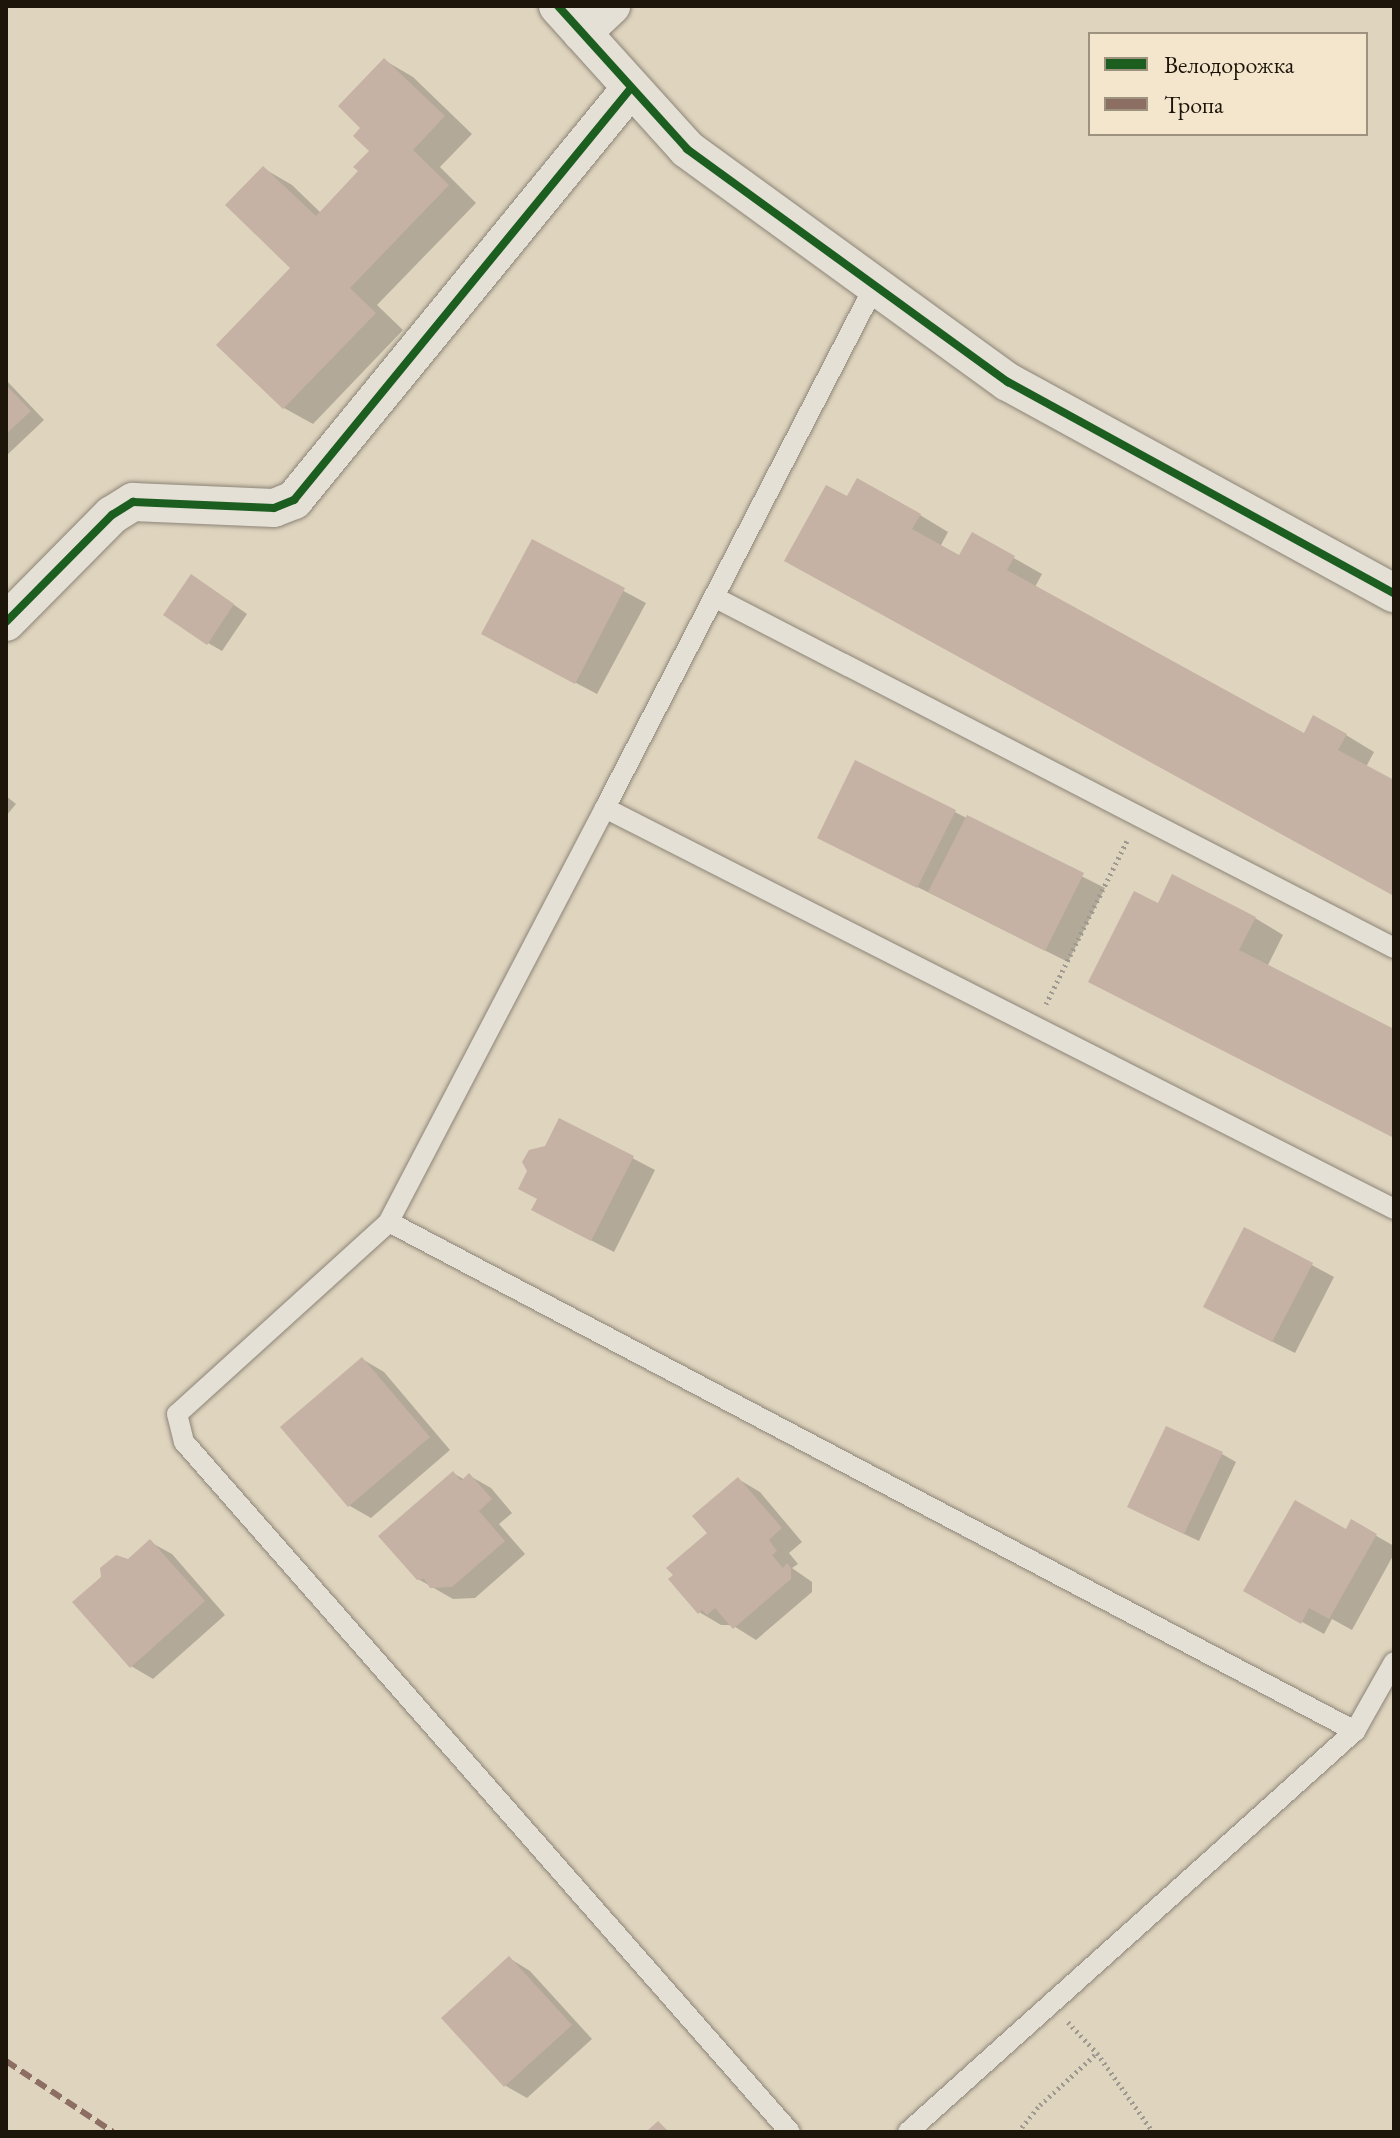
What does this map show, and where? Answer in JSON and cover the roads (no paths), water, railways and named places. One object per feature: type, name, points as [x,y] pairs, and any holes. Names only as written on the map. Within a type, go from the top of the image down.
[{"type":"street","points":[[611,6],[570,20],[687,149],[1008,382],[1394,593]]},
{"type":"street","points":[[6,622],[112,515],[133,502],[274,508],[294,500],[631,88]]},
{"type":"lane","points":[[790,2132],[184,1442],[177,1414],[389,1222],[875,285]]},
{"type":"lane","points":[[714,597],[1394,948]]},
{"type":"lane","points":[[605,808],[1394,1209]]},
{"type":"lane","points":[[389,1222],[1355,1731]]},
{"type":"lane","points":[[908,2132],[1355,1731],[1394,1662]]}]
